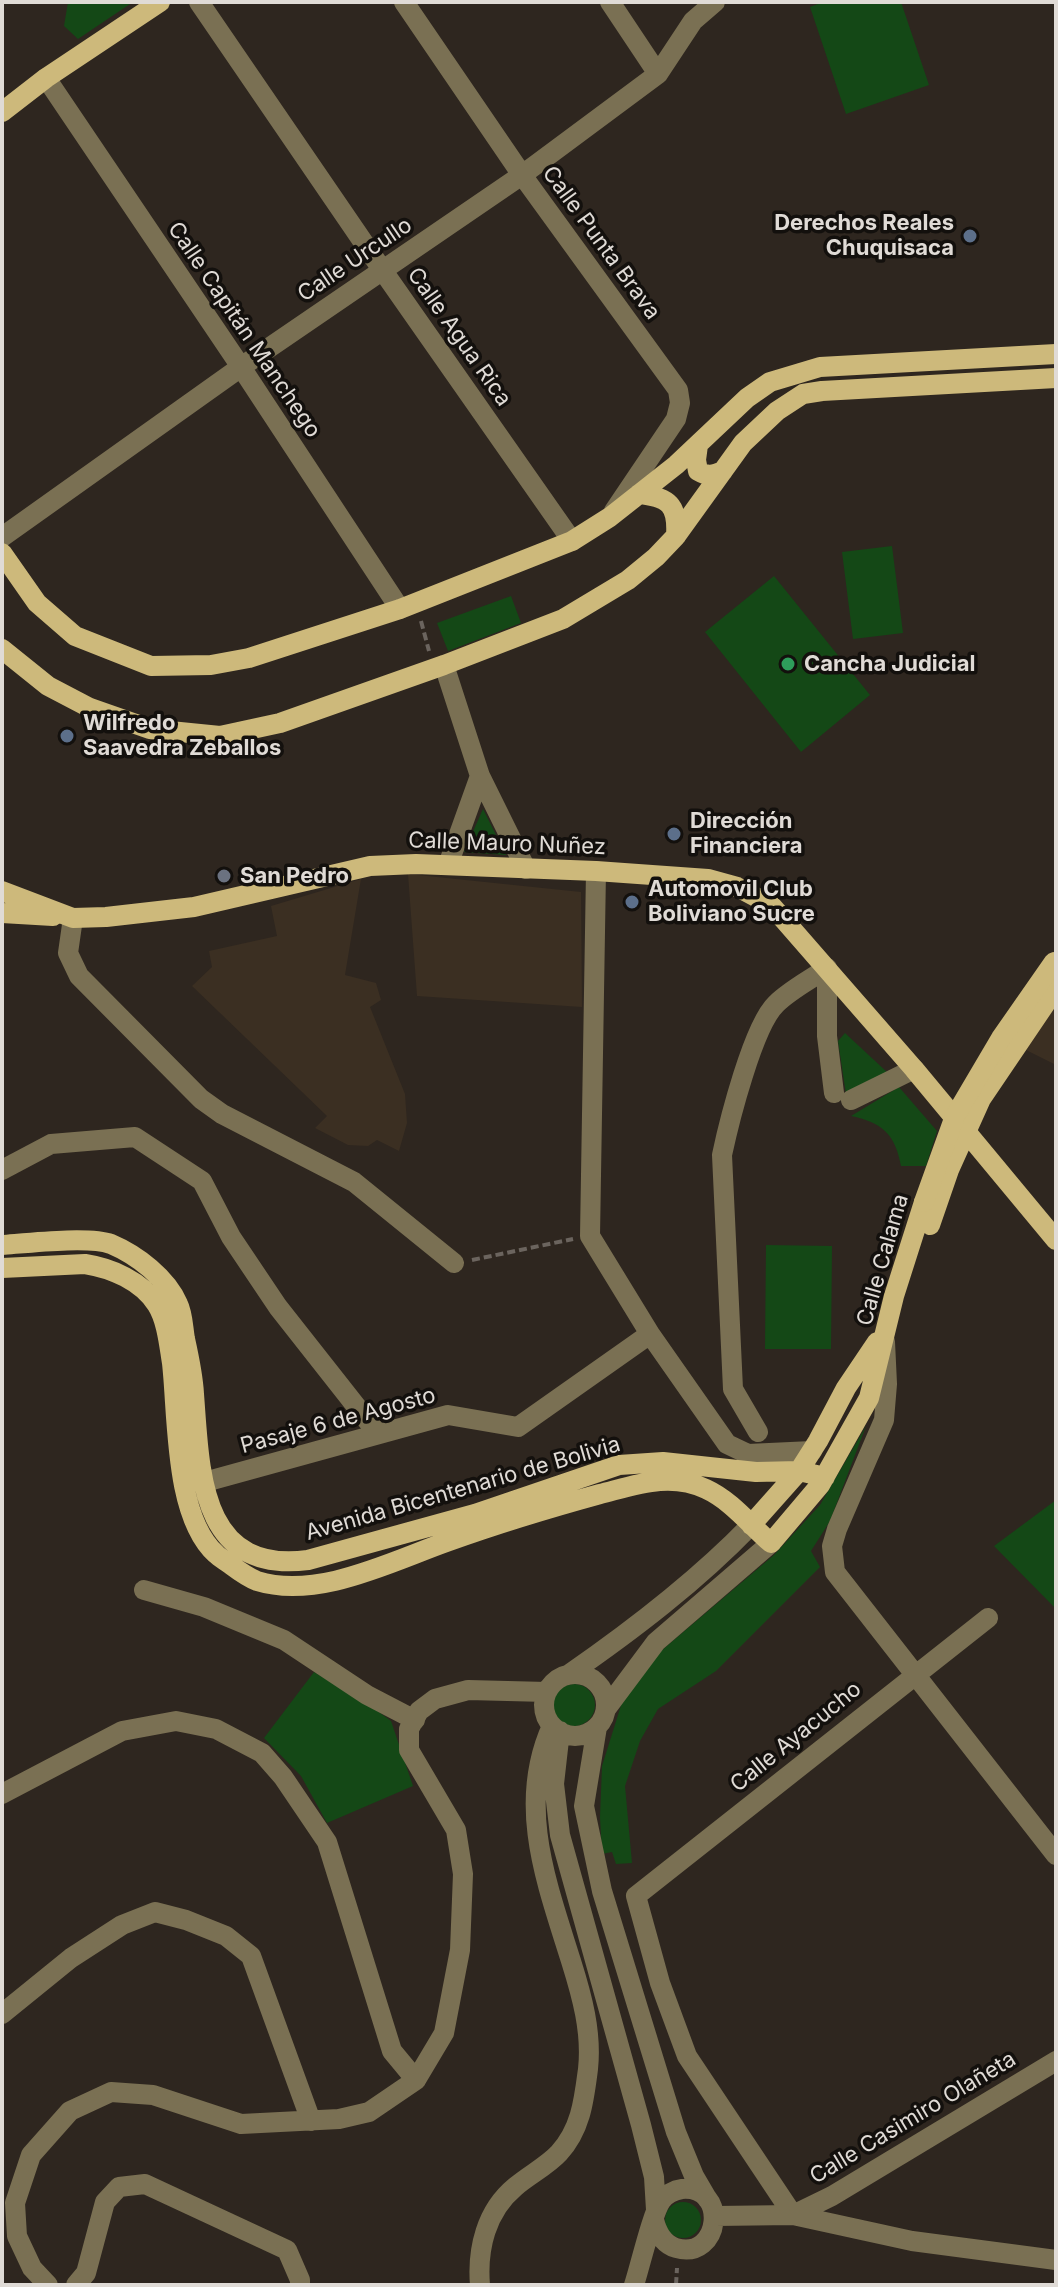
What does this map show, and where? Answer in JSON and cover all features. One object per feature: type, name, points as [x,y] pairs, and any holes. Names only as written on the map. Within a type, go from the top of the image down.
[{"type":"main road","points":[[2,112],[153,3]]},
{"type":"main road","points":[[2,553],[37,603],[75,636],[151,666],[211,665],[249,658],[408,606],[572,541],[610,517],[676,465],[747,398],[770,382],[820,367],[1056,354]]},
{"type":"main road","points":[[1004,357],[1012,359],[1017,370],[1014,377],[1007,381]]},
{"type":"main road","points":[[820,367],[828,369],[833,380],[830,387],[822,391]]},
{"type":"main road","points":[[2,649],[48,686],[90,708],[150,729],[220,736],[280,723],[563,619],[628,580],[676,536],[743,443],[777,411],[803,394],[1056,378]]},
{"type":"main road","points":[[698,445],[698,471],[712,476],[723,471]]},
{"type":"main road","points":[[647,487],[666,499],[675,510],[676,536]]},
{"type":"main road","name":"Calle Mauro Nuñez","points":[[2,891],[73,918],[194,907],[370,866],[416,864],[596,871],[708,879],[737,887],[771,905],[914,1069],[1056,1240]]},
{"type":"main road","points":[[2,913],[73,918]]},
{"type":"main road","name":"Calle Calama","points":[[884,1332],[955,1116],[1001,1038],[1055,961]]},
{"type":"main road","points":[[894,1296],[918,1260],[949,1170],[981,1099],[1056,988]]},
{"type":"main road","name":"Avenida Bicentenario de Bolivia","points":[[2,1245],[59,1241],[108,1243],[134,1256],[169,1287],[180,1307],[194,1390],[201,1483],[228,1537],[247,1554],[264,1560],[284,1563],[308,1560],[475,1514],[619,1465],[663,1462],[756,1472],[799,1471],[825,1477]]},
{"type":"main road","name":"Avenida Bicentenario de Bolivia","points":[[2,1268],[98,1266],[123,1274],[157,1304],[169,1339],[177,1402],[181,1477],[193,1516],[204,1540],[216,1554],[242,1574],[257,1581],[301,1586],[377,1568],[548,1509],[658,1480],[704,1488],[722,1498],[771,1543]]},
{"type":"main road","points":[[751,1525],[799,1471],[846,1388],[884,1332]]},
{"type":"main road","points":[[771,1543],[825,1477],[869,1398],[884,1332]]},
{"type":"street","name":"Calle Agua Rica","points":[[199,2],[572,541]]},
{"type":"street","name":"Calle Punta Brava","points":[[404,2],[522,175],[678,390],[680,403],[676,419],[610,517]]},
{"type":"street","points":[[610,2],[658,74]]},
{"type":"street","name":"Calle Urcullo","points":[[2,537],[241,367],[522,175],[658,74],[693,21],[715,2]]},
{"type":"street","name":"Calle Capitán Manchego","points":[[46,78],[241,367],[408,606]]},
{"type":"street","points":[[652,453],[660,467],[676,465]]},
{"type":"street","points":[[647,487],[652,453]]},
{"type":"street","points":[[439,667],[480,776],[526,869]]},
{"type":"street","points":[[448,865],[480,776]]},
{"type":"street","points":[[596,871],[590,1236],[650,1334],[700,1408],[732,1448],[748,1454],[812,1451]]},
{"type":"street","points":[[73,918],[68,953],[79,976],[201,1099],[222,1114],[354,1182],[454,1263]]},
{"type":"street","points":[[827,968],[827,1036],[843,1096],[914,1069]]},
{"type":"street","points":[[758,1432],[733,1389],[722,1155],[729,1120],[761,1027],[775,1005],[827,968]]},
{"type":"street","points":[[2,1170],[51,1144],[135,1137],[202,1181],[231,1237],[278,1307],[378,1434]]},
{"type":"street","name":"Calle Calama","points":[[884,1332],[887,1384],[884,1420],[832,1546],[835,1572],[1056,1855]]},
{"type":"street","name":"Pasaje 6 de Agosto","points":[[201,1483],[448,1415],[518,1427],[650,1334]]},
{"type":"street","points":[[568,1675],[588,1677],[596,1682],[606,1699],[584,1806],[602,1891],[676,2132],[694,2176],[712,2208],[711,2234],[696,2247],[687,2249],[668,2244],[656,2230],[654,2177],[560,1835],[554,1784],[556,1729],[545,1710],[547,1692],[552,1684],[644,1622],[726,1551],[751,1525]]},
{"type":"street","points":[[556,1729],[579,1736],[601,1718],[656,1642],[771,1543]]},
{"type":"street","points":[[144,1590],[204,1607],[284,1640],[367,1695],[415,1720]]},
{"type":"street","name":"Calle Ayacucho","points":[[793,2215],[687,2056],[660,1983],[636,1896],[988,1618]]},
{"type":"street","points":[[48,2285],[32,2268],[17,2236],[8,2199],[31,2155],[70,2111],[111,2092],[153,2095],[241,2124],[339,2119],[369,2112],[416,2080],[444,2033],[460,1950],[463,1874],[456,1830],[409,1750],[409,1729],[419,1711],[435,1699],[468,1690],[547,1692]]},
{"type":"street","points":[[2,1794],[122,1731],[176,1721],[216,1729],[262,1753],[283,1777],[327,1842],[392,2051],[416,2080]]},
{"type":"street","points":[[480,2285],[478,2263],[490,2214],[512,2189],[559,2153],[580,2120],[588,2065],[585,2005],[540,1862],[535,1802],[541,1751],[556,1729]]},
{"type":"street","points":[[2,2014],[71,1958],[122,1925],[155,1912],[186,1920],[226,1936],[251,1956],[311,2121]]},
{"type":"street","name":"Calle Casimiro Olañeta","points":[[793,2215],[832,2196],[1056,2061]]},
{"type":"street","points":[[76,2285],[86,2273],[105,2202],[119,2187],[145,2184],[287,2250],[300,2285]]},
{"type":"street","points":[[634,2285],[655,2215],[666,2195],[675,2191],[693,2190],[712,2208],[793,2215],[912,2241],[1056,2260]]},
{"type":"path","points":[[408,606],[439,667]]},
{"type":"path","points":[[454,1263],[590,1236]]},
{"type":"shaded area","points":[[408,874],[581,892],[582,1007],[417,996]]},
{"type":"shaded area","points":[[361,879],[345,975],[376,983],[381,1000],[370,1007],[405,1094],[407,1123],[399,1151],[377,1140],[368,1146],[348,1145],[315,1128],[327,1116],[192,986],[212,967],[209,951],[277,936],[271,906]]},
{"type":"shaded area","points":[[1056,1003],[1056,1065],[1024,1049]]},
{"type":"green space","points":[[68,2],[133,2],[78,39],[64,26]]},
{"type":"green space","points":[[823,2],[901,2],[929,85],[846,114],[810,7]]},
{"type":"green space","points":[[892,546],[903,633],[853,639],[842,552]]},
{"type":"green space","name":"Cancha Judicial","points":[[774,576],[870,695],[801,752],[705,632]]},
{"type":"green space","points":[[511,596],[521,623],[448,651],[437,623]]},
{"type":"green space","points":[[483,809],[506,855],[464,852]]},
{"type":"green space","points":[[845,1033],[888,1073],[846,1094],[838,1041]]},
{"type":"green space","points":[[899,1087],[937,1131],[926,1166],[901,1166],[895,1146],[886,1132],[871,1122],[851,1116]]},
{"type":"green space","points":[[766,1245],[832,1246],[831,1349],[765,1349]]},
{"type":"green space","points":[[866,1426],[830,1521],[811,1551],[820,1567],[716,1671],[658,1709],[640,1741],[625,1786],[632,1863],[616,1864],[612,1852],[602,1854],[602,1766],[623,1699],[655,1656],[774,1555],[820,1505]]},
{"type":"green space","points":[[1056,1500],[1056,1609],[994,1546]]},
{"type":"green space","points":[[314,1672],[391,1721],[413,1786],[327,1823],[301,1776],[264,1738]]},
{"type":"green space","points":[[574,1684],[589,1690],[595,1705],[589,1720],[574,1726],[559,1720],[553,1705],[559,1690]]},
{"type":"green space","points":[[683,2202],[696,2207],[701,2220],[696,2233],[683,2238],[670,2233],[665,2220],[670,2207]]},
{"type":"place","name":"Derechos Reales Chuquisaca","points":[[970,236]]},
{"type":"place","name":"Cancha Judicial","points":[[788,664]]},
{"type":"place","name":"Wilfredo Saavedra Zeballos","points":[[67,736]]},
{"type":"place","name":"Dirección Financiera","points":[[674,834]]},
{"type":"place","name":"San Pedro","points":[[224,876]]},
{"type":"place","name":"Automovil Club Boliviano Sucre","points":[[632,902]]}]
